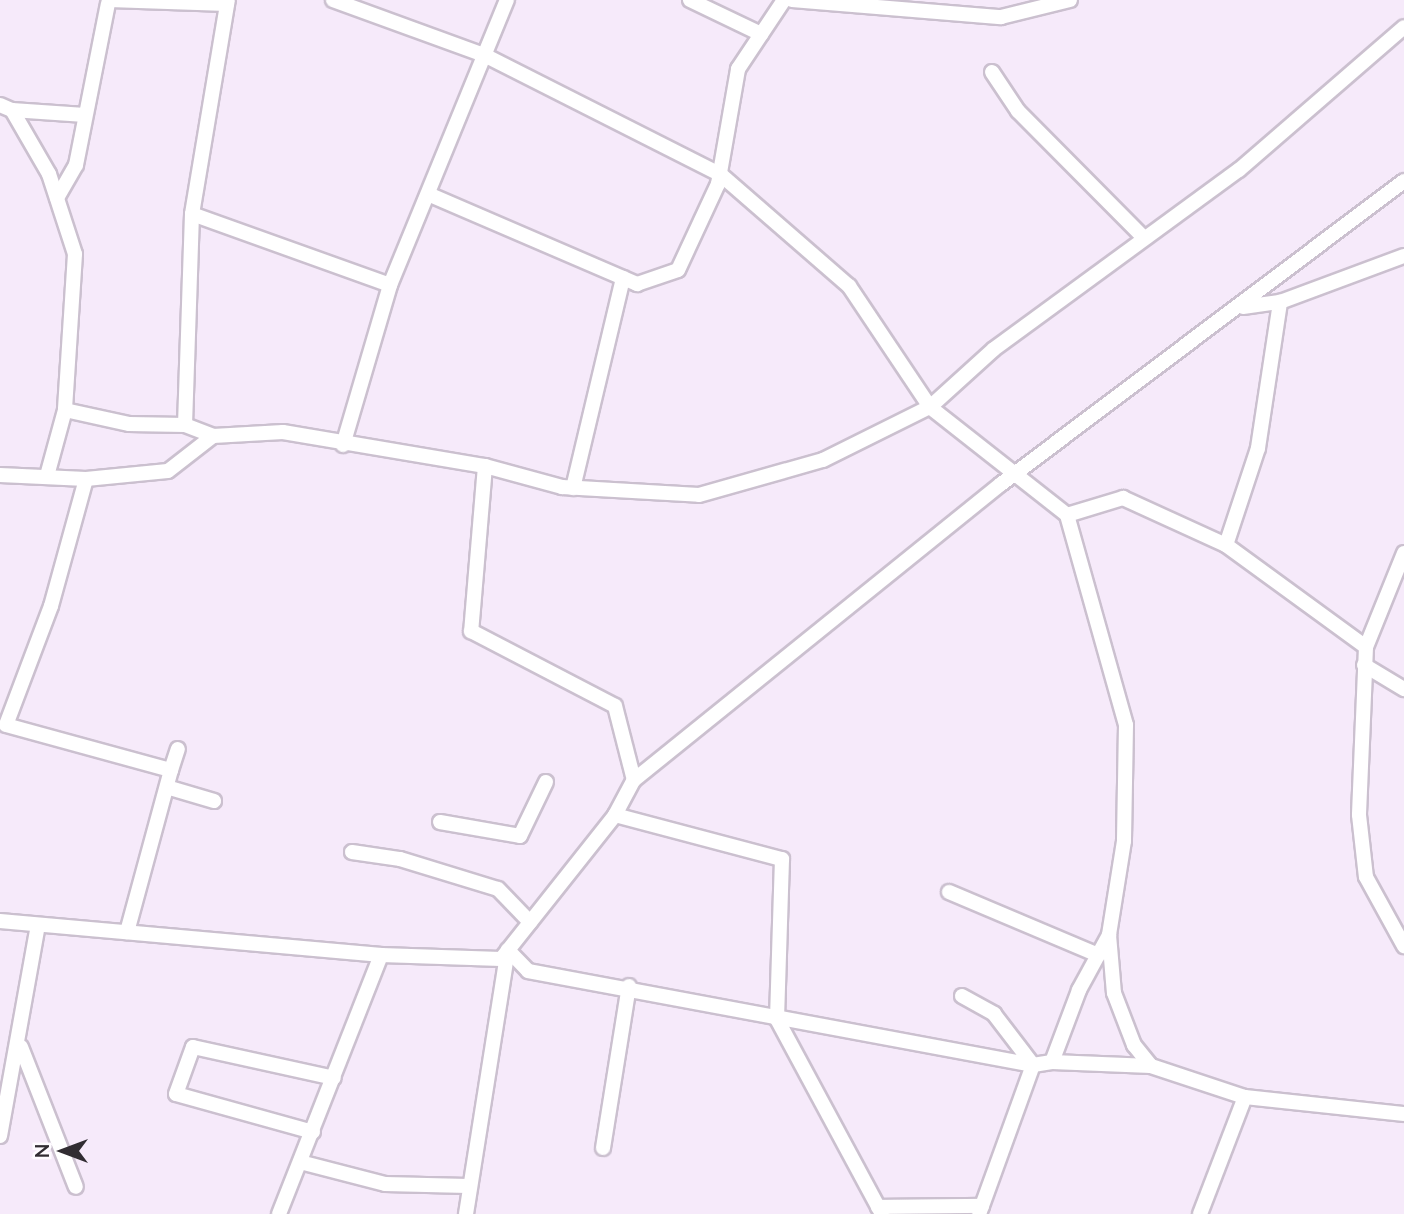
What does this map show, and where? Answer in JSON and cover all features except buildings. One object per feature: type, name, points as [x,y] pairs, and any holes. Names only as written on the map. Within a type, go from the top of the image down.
[{"type":"street","points":[[333,0],[484,55],[720,174],[849,286],[930,407],[1013,475],[1042,490],[1067,515],[1126,725],[1124,841],[1109,935],[1121,1024],[1151,1066]]},
{"type":"street","points":[[343,445],[390,285],[507,0]]},
{"type":"street","points":[[690,0],[761,34]]},
{"type":"street","points":[[428,194],[637,284],[677,270],[720,174],[738,69],[784,0]]},
{"type":"street","points":[[792,0],[1000,17],[1070,0]]},
{"type":"street","points":[[57,198],[76,165],[108,2],[228,2],[192,214],[185,425]]},
{"type":"street","points":[[65,410],[129,424],[185,425],[213,436],[283,432],[343,445],[485,466],[573,488],[699,495],[823,460],[930,407],[1143,237],[1239,170],[1404,27]]},
{"type":"street","points":[[992,72],[1018,111],[1143,237]]},
{"type":"street","points":[[6,108],[85,115]]},
{"type":"street","points":[[6,108],[57,198],[75,254],[65,410],[47,475]]},
{"type":"street","points":[[0,921],[381,955],[501,959],[615,815],[634,780],[1013,475],[1240,307],[1404,181]]},
{"type":"street","points":[[192,214],[390,285]]},
{"type":"street","points":[[1240,307],[1280,302],[1404,256]]},
{"type":"street","points":[[573,488],[623,278]]},
{"type":"street","points":[[1226,545],[1258,448],[1280,302]]},
{"type":"street","points":[[0,475],[47,475],[86,479],[168,471],[213,436]]},
{"type":"street","points":[[485,466],[471,631],[615,706],[634,780]]},
{"type":"street","points":[[86,479],[51,606],[3,724],[171,770]]},
{"type":"street","points":[[1067,515],[1123,498],[1226,545],[1366,647]]},
{"type":"street","points":[[1404,553],[1366,647],[1359,815],[1366,877],[1404,946]]},
{"type":"street","points":[[1364,666],[1404,689]]},
{"type":"street","points":[[127,932],[170,788],[171,770],[178,748]]},
{"type":"street","points":[[440,822],[520,836],[546,782]]},
{"type":"street","points":[[170,788],[214,801]]},
{"type":"street","points":[[615,815],[782,859],[776,1019],[880,1210],[980,1210],[1033,1065]]},
{"type":"street","points":[[352,852],[400,859],[498,889],[530,922]]},
{"type":"street","points":[[949,892],[1098,955]]},
{"type":"street","points":[[0,1136],[20,1045],[38,925]]},
{"type":"street","points":[[1052,1062],[1109,935]]},
{"type":"street","points":[[508,950],[528,971],[629,986],[776,1019],[1033,1065],[1052,1062],[1151,1066],[1245,1097],[1404,1114]]},
{"type":"street","points":[[466,1214],[468,1186],[508,950]]},
{"type":"street","points":[[279,1214],[381,955]]},
{"type":"street","points":[[603,1149],[629,986]]},
{"type":"street","points":[[962,996],[995,1014],[1033,1065]]},
{"type":"street","points":[[20,1045],[76,1187]]},
{"type":"street","points":[[313,1132],[176,1094],[193,1047],[334,1079]]},
{"type":"street","points":[[1199,1214],[1245,1097]]},
{"type":"street","points":[[300,1162],[385,1184],[468,1186]]}]
